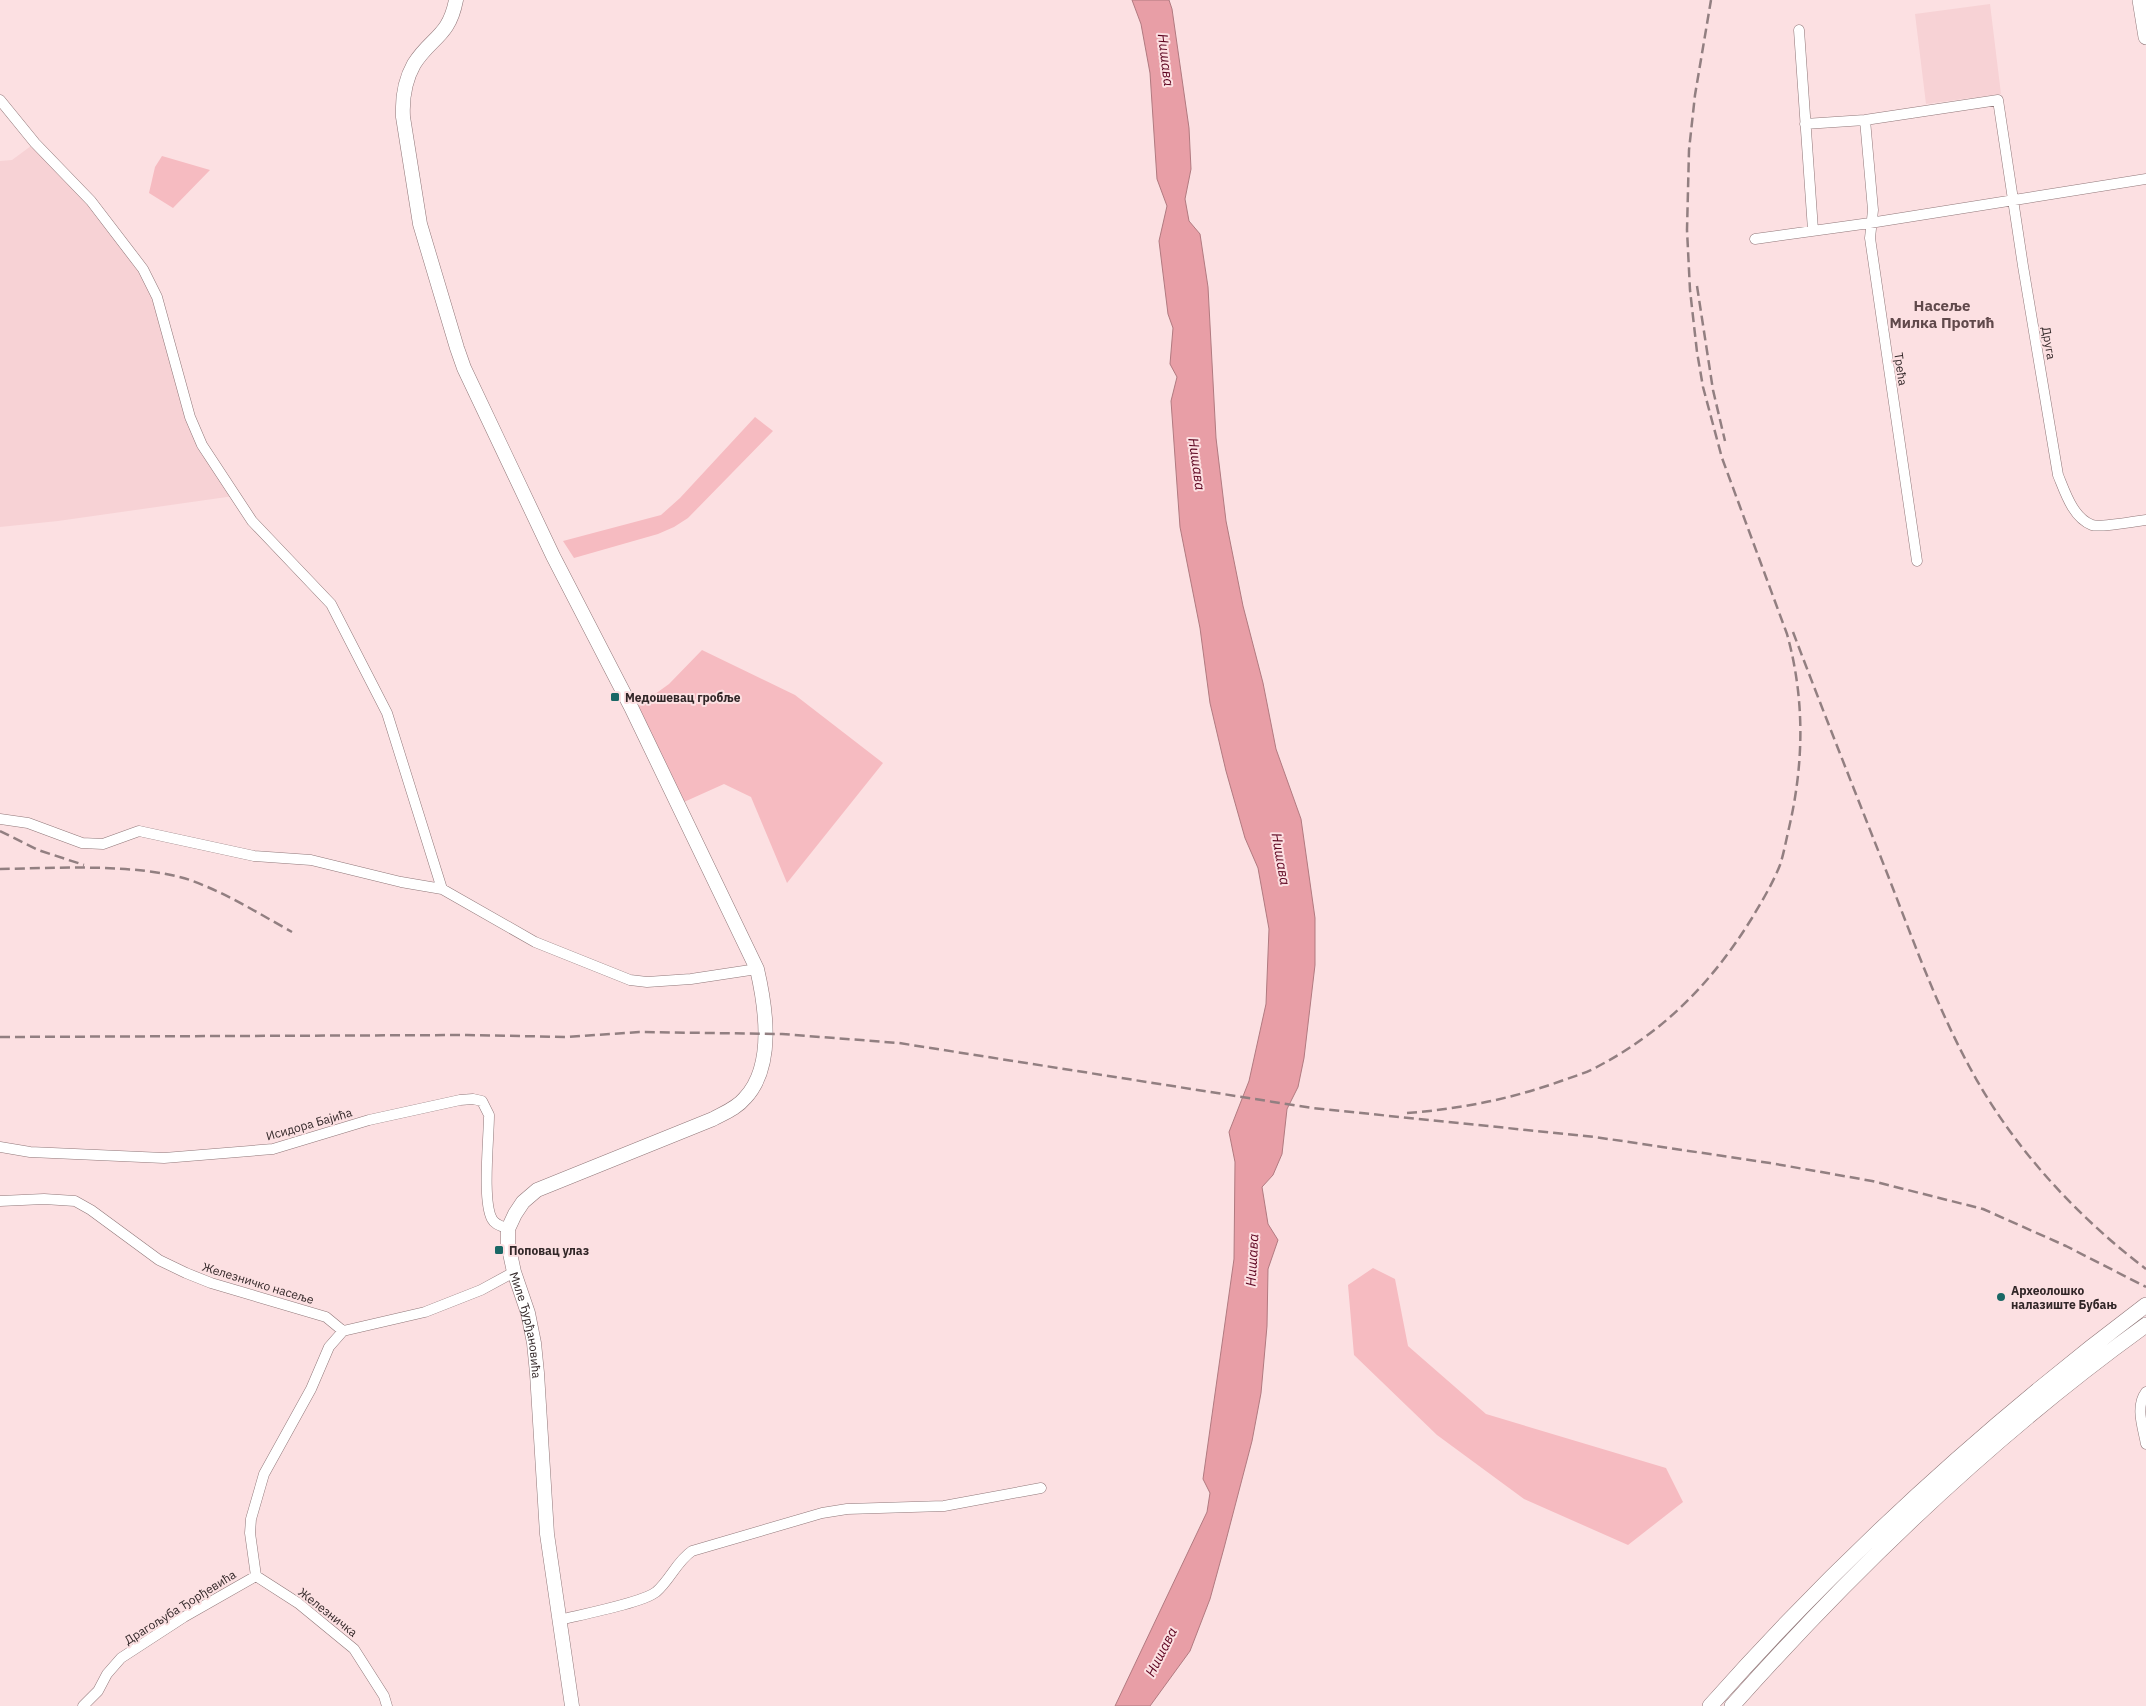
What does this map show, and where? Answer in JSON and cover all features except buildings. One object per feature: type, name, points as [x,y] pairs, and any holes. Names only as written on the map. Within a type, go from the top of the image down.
[{"type":"main road","points":[[2140,0],[2146,37]]},
{"type":"main road","points":[[1710,1706],[1771,1638],[1920,1492],[2054,1376],[2146,1305]]},
{"type":"main road","points":[[1732,1706],[1846,1585],[1939,1496],[2035,1413],[2144,1328]]},
{"type":"street","points":[[456,0],[449,23],[442,34],[414,64],[405,90],[402,109],[420,224],[457,348],[464,368],[552,556],[631,707],[756,969],[764,1004],[762,1072],[745,1098],[736,1106],[713,1119],[537,1190],[523,1202],[508,1229]]},
{"type":"street","points":[[1799,30],[1813,230]]},
{"type":"street","points":[[0,100],[35,143],[91,201],[143,269],[157,297],[190,416],[202,444],[252,521],[331,604],[387,713],[442,889]]},
{"type":"street","name":"Друга","points":[[1865,120],[1998,100],[2058,475],[2068,500],[2081,518],[2093,526],[2146,520]]},
{"type":"street","points":[[1805,124],[1865,120]]},
{"type":"street","name":"Трећа","points":[[1865,120],[1873,210],[1870,223],[1871,247],[1917,561]]},
{"type":"street","points":[[1755,238],[1870,223],[2146,179]]},
{"type":"street","points":[[0,819],[28,823],[82,843],[103,844],[135,832],[145,832],[254,856],[311,860],[400,882],[442,889],[535,942],[630,980],[647,982],[691,979],[756,969]]},
{"type":"street","name":"Исидора Бајића","points":[[0,1148],[30,1152],[164,1158],[273,1150],[370,1120],[460,1100],[478,1099],[485,1104],[489,1115],[487,1198],[489,1213],[495,1223],[508,1229]]},
{"type":"street","name":"Железничко насеље","points":[[0,1202],[44,1199],[75,1201],[91,1210],[159,1260],[211,1283],[326,1317],[343,1331]]},
{"type":"street","name":"Миле Ђурђановића","points":[[508,1229],[508,1244],[514,1272],[528,1313],[534,1343],[540,1410],[544,1506],[572,1706]]},
{"type":"street","points":[[343,1331],[425,1312],[481,1290],[514,1272]]},
{"type":"street","name":"Драгољуба Ђорђевића","points":[[83,1706],[94,1695],[107,1674],[121,1658],[209,1602],[256,1576],[250,1533],[251,1520],[264,1474],[312,1389],[329,1347],[343,1331]]},
{"type":"street","points":[[2146,1392],[2141,1400],[2140,1408],[2146,1444]]},
{"type":"street","points":[[559,1620],[636,1600],[655,1593],[670,1578],[686,1555],[692,1551],[822,1513],[847,1509],[944,1506],[1041,1488]]},
{"type":"street","name":"Железничка","points":[[256,1576],[298,1603],[354,1649],[384,1696],[387,1706]]},
{"type":"shaded area","points":[[1990,4],[2001,94],[1926,104],[1915,14]]},
{"type":"shaded area","points":[[35,143],[143,269],[190,417],[234,496],[58,521],[0,527],[0,161],[12,160]]},
{"type":"shaded area","points":[[162,156],[210,170],[173,208],[149,193],[155,167]]},
{"type":"shaded area","points":[[755,417],[773,431],[688,518],[658,534],[574,558],[563,541],[661,515],[680,498]]},
{"type":"shaded area","points":[[702,650],[795,695],[883,763],[787,883],[751,797],[724,784],[684,802],[637,707],[669,684]]},
{"type":"shaded area","points":[[1373,1268],[1395,1279],[1408,1346],[1486,1414],[1666,1468],[1683,1502],[1628,1545],[1524,1499],[1437,1435],[1354,1355],[1348,1285]]},
{"type":"water","name":"Нишава","points":[[1132,0],[1169,0],[1172,9],[1189,128],[1191,169],[1185,199],[1189,221],[1200,234],[1208,287],[1216,438],[1226,521],[1243,606],[1263,683],[1276,749],[1301,819],[1315,918],[1315,965],[1304,1058],[1298,1087],[1287,1109],[1282,1154],[1273,1175],[1262,1187],[1268,1224],[1278,1240],[1268,1269],[1267,1326],[1261,1393],[1252,1441],[1210,1599],[1190,1651],[1150,1706],[1115,1706],[1207,1512],[1210,1493],[1203,1479],[1234,1259],[1235,1162],[1229,1132],[1249,1081],[1266,1004],[1269,929],[1258,868],[1245,838],[1226,771],[1210,703],[1200,628],[1180,527],[1171,401],[1177,377],[1170,364],[1173,328],[1168,314],[1159,241],[1167,206],[1157,179],[1150,73],[1141,24]]},
{"type":"railway","points":[[1407,1113],[1446,1109],[1523,1093],[1593,1069],[1642,1040],[1683,1005],[1720,964],[1752,918],[1771,885],[1781,860],[1798,779],[1800,731],[1797,683],[1787,634],[1722,458],[1703,387],[1690,290],[1687,230],[1689,150],[1695,95],[1711,0]]},
{"type":"railway","points":[[1697,286],[1713,390],[1725,441]]},
{"type":"railway","points":[[1793,632],[1924,968],[1945,1018],[1969,1066],[2004,1123],[2047,1177],[2094,1226],[2146,1269]]},
{"type":"railway","points":[[0,831],[38,850],[84,865]]},
{"type":"railway","points":[[0,869],[96,868],[146,871],[169,875],[190,880],[216,891],[292,932]]},
{"type":"railway","points":[[0,1037],[467,1035],[566,1037],[639,1032],[782,1034],[899,1043],[1312,1108],[1595,1137],[1770,1163],[1872,1181],[1983,1209],[2066,1246],[2146,1287]]},
{"type":"place","name":"Медошевац гробље","points":[[615,697]]},
{"type":"place","name":"Поповац улаз","points":[[499,1250]]},
{"type":"place","name":"Археолошко налазиште Бубањ","points":[[2001,1297]]},
{"type":"district","name":"Насеље Милка Протић","points":[[1942,314]]}]
